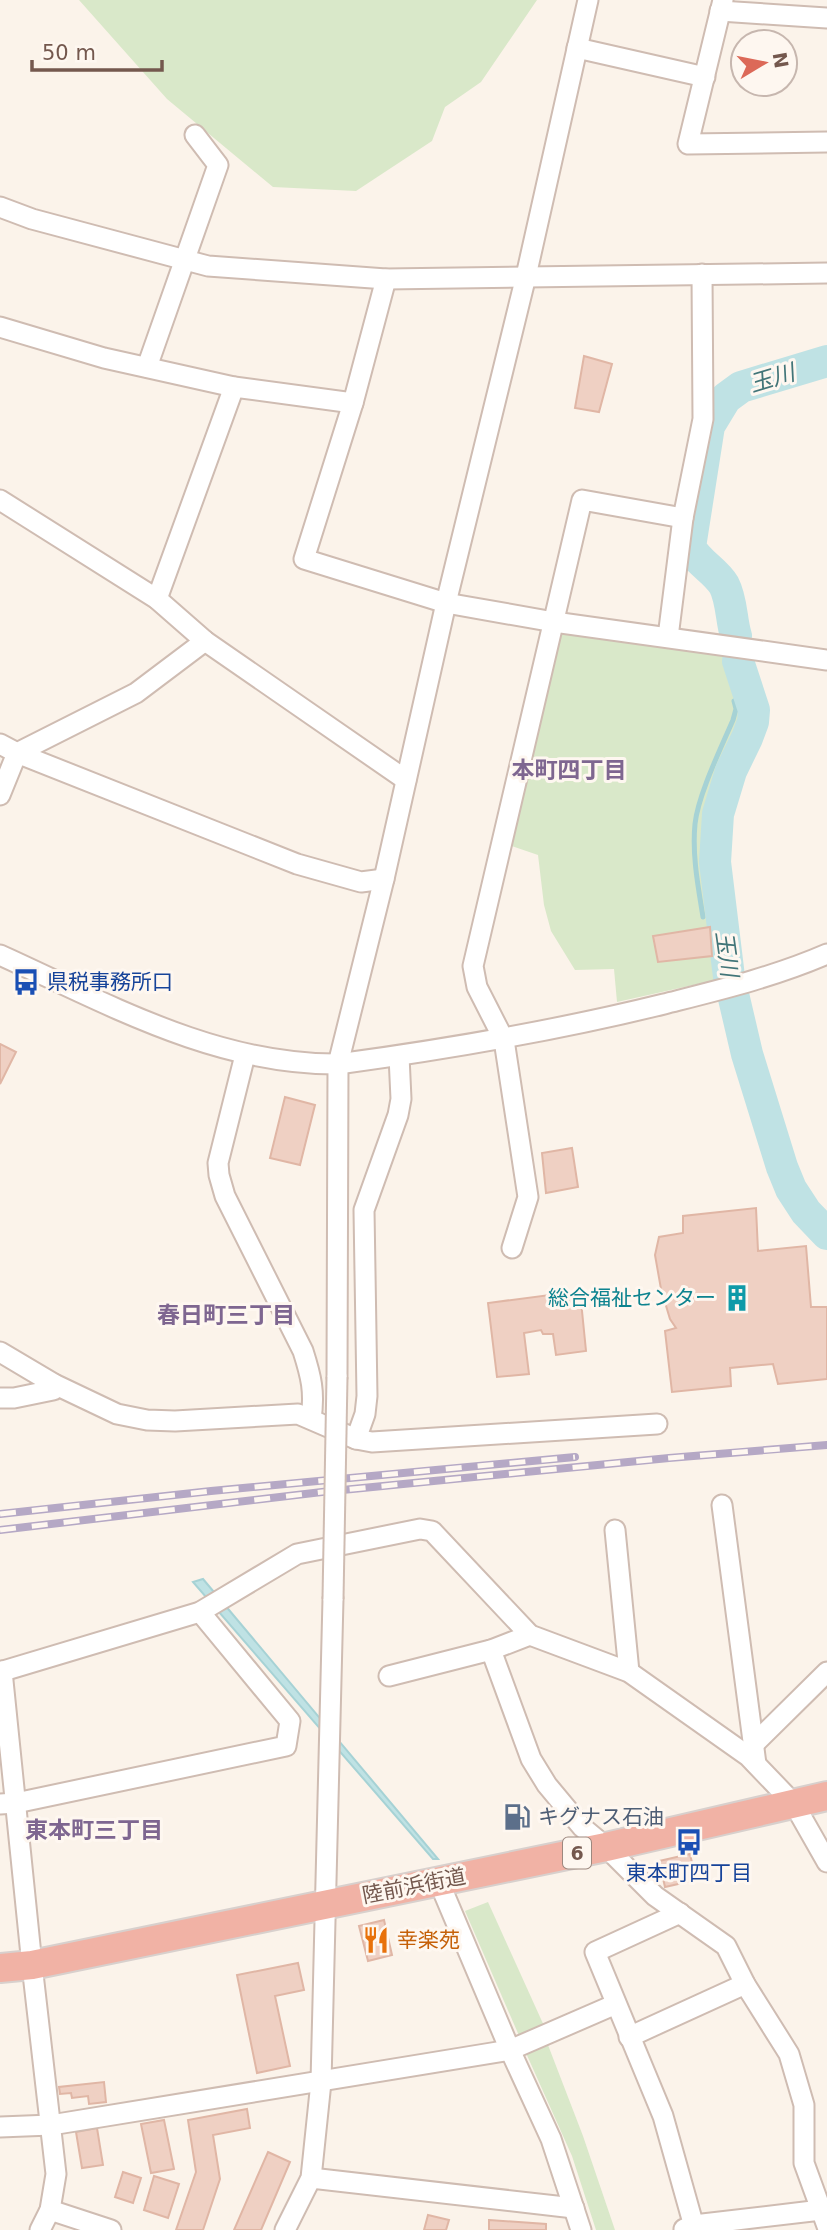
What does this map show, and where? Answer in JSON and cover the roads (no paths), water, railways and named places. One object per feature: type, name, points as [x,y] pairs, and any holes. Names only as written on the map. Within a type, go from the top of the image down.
[{"type":"highway","name":"陸前浜街道","points":[[0,1968],[32,1965],[439,1882],[827,1796]]},
{"type":"street","points":[[285,2230],[312,2178],[321,2082],[337,1377],[338,1064],[526,276],[588,0]]},
{"type":"street","points":[[827,18],[721,5],[688,144],[827,142]]},
{"type":"street","points":[[577,48],[705,77]]},
{"type":"street","points":[[147,367],[218,165],[195,135]]},
{"type":"street","points":[[0,207],[32,219],[208,265],[386,279],[827,273]]},
{"type":"street","points":[[668,637],[683,518],[702,419],[702,274]]},
{"type":"street","points":[[386,279],[353,402],[304,559],[446,603],[554,622],[827,660]]},
{"type":"street","points":[[0,327],[104,358],[234,387],[353,402]]},
{"type":"street","points":[[157,599],[234,387]]},
{"type":"street","points":[[0,500],[157,599],[205,641],[406,780]]},
{"type":"street","points":[[513,1248],[528,1196],[504,1040],[477,987],[473,967],[582,500],[683,518]]},
{"type":"street","points":[[9,749],[136,693],[205,641]]},
{"type":"street","points":[[0,795],[9,749]]},
{"type":"street","points":[[9,749],[298,864],[361,882],[384,879]]},
{"type":"street","points":[[0,955],[177,1034],[245,1055],[281,1062],[338,1064],[504,1040],[740,985],[788,971],[827,954]]},
{"type":"street","points":[[245,1055],[218,1163],[219,1175],[225,1196],[303,1351],[311,1375],[314,1397],[311,1419]]},
{"type":"street","points":[[356,1439],[365,1414],[367,1396],[364,1210],[398,1115],[401,1099],[398,1056]]},
{"type":"street","points":[[0,1352],[54,1384],[117,1414],[146,1420],[175,1421],[298,1414],[356,1439],[372,1442],[657,1424]]},
{"type":"street","points":[[0,1398],[53,1390],[54,1384]]},
{"type":"street","points":[[722,1505],[755,1755],[794,1804],[827,1862]]},
{"type":"street","points":[[40,2230],[50,2210],[56,2174],[32,1965],[8,1804],[1,1672],[200,1612],[298,1555],[420,1529],[432,1531],[530,1636],[629,1672],[748,1756],[755,1755],[827,1672]]},
{"type":"street","points":[[615,1530],[629,1672]]},
{"type":"street","points":[[8,1804],[286,1746],[290,1721],[200,1612]]},
{"type":"street","points":[[389,1676],[491,1650],[530,1636]]},
{"type":"street","points":[[491,1650],[531,1759],[547,1785],[582,1827],[655,1896],[680,1913],[726,1946],[745,1984],[789,2054],[804,2105],[804,2164],[824,2218],[690,2228],[663,2116],[595,1952],[680,1913]]},
{"type":"street","points":[[439,1882],[551,2139],[581,2230]]},
{"type":"street","points":[[629,2037],[745,1984]]},
{"type":"street","points":[[0,2127],[51,2125],[510,2050],[616,2004]]},
{"type":"street","points":[[312,2178],[574,2208]]},
{"type":"street","points":[[50,2210],[111,2230]]},
{"type":"water","points":[[203,1579],[438,1859],[433,1859],[193,1582]]},
{"type":"waterway","name":"玉川","points":[[736,636],[729,597],[724,585],[697,558],[690,547],[709,426],[726,398],[741,387],[827,361]]},
{"type":"waterway","name":"玉川","points":[[738,661],[754,710],[753,722],[731,771],[718,814],[715,862],[729,977],[747,1054],[782,1167],[791,1189],[806,1212],[827,1234]]},
{"type":"waterway","points":[[703,917],[695,859],[695,824],[705,786],[733,720],[736,709],[734,701]]},
{"type":"railway","points":[[0,1530],[322,1492],[827,1445]]},
{"type":"railway","points":[[0,1514],[575,1457]]},
{"type":"place","name":"県税事務所口","points":[[26,982]]},
{"type":"place","name":"総合福祉センター","points":[[737,1298]]},
{"type":"place","name":"キグナス石油","points":[[517,1817]]},
{"type":"place","name":"東本町四丁目","points":[[689,1842]]},
{"type":"place","name":"幸楽苑","points":[[376,1940]]},
{"type":"district","name":"本町四丁目","points":[[569,770]]},
{"type":"district","name":"春日町三丁目","points":[[226,1315]]},
{"type":"district","name":"東本町三丁目","points":[[94,1830]]}]
